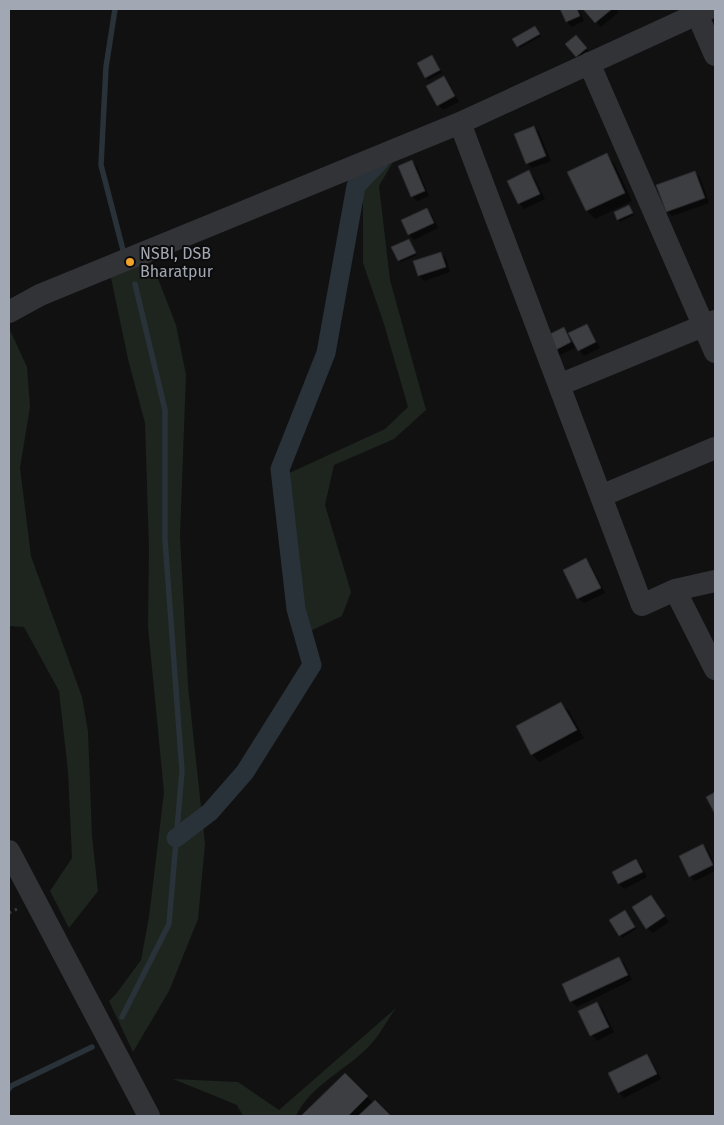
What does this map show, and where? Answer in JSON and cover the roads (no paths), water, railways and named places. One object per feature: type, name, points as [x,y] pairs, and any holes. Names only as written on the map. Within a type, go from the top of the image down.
[{"type":"street","points":[[9,312],[40,295],[460,122],[703,11],[715,55]]},
{"type":"street","points":[[589,63],[709,323],[715,352]]},
{"type":"street","points":[[460,122],[642,605],[675,590],[715,581]]},
{"type":"street","points":[[559,385],[709,323]]},
{"type":"street","points":[[600,496],[715,448]]},
{"type":"street","points":[[675,590],[715,669]]},
{"type":"street","points":[[9,851],[149,1116]]},
{"type":"waterway","points":[[115,9],[106,67],[101,165],[123,250]]},
{"type":"waterway","points":[[176,838],[210,812],[245,772],[312,665],[296,609],[280,469],[326,353],[356,186],[380,161]]},
{"type":"waterway","points":[[122,1017],[169,924],[182,771],[165,540],[165,410],[135,284]]},
{"type":"waterway","points":[[9,1089],[11,1086],[92,1047]]},
{"type":"place","name":"NSBI, DSB Bharatpur","points":[[130,262]]}]
